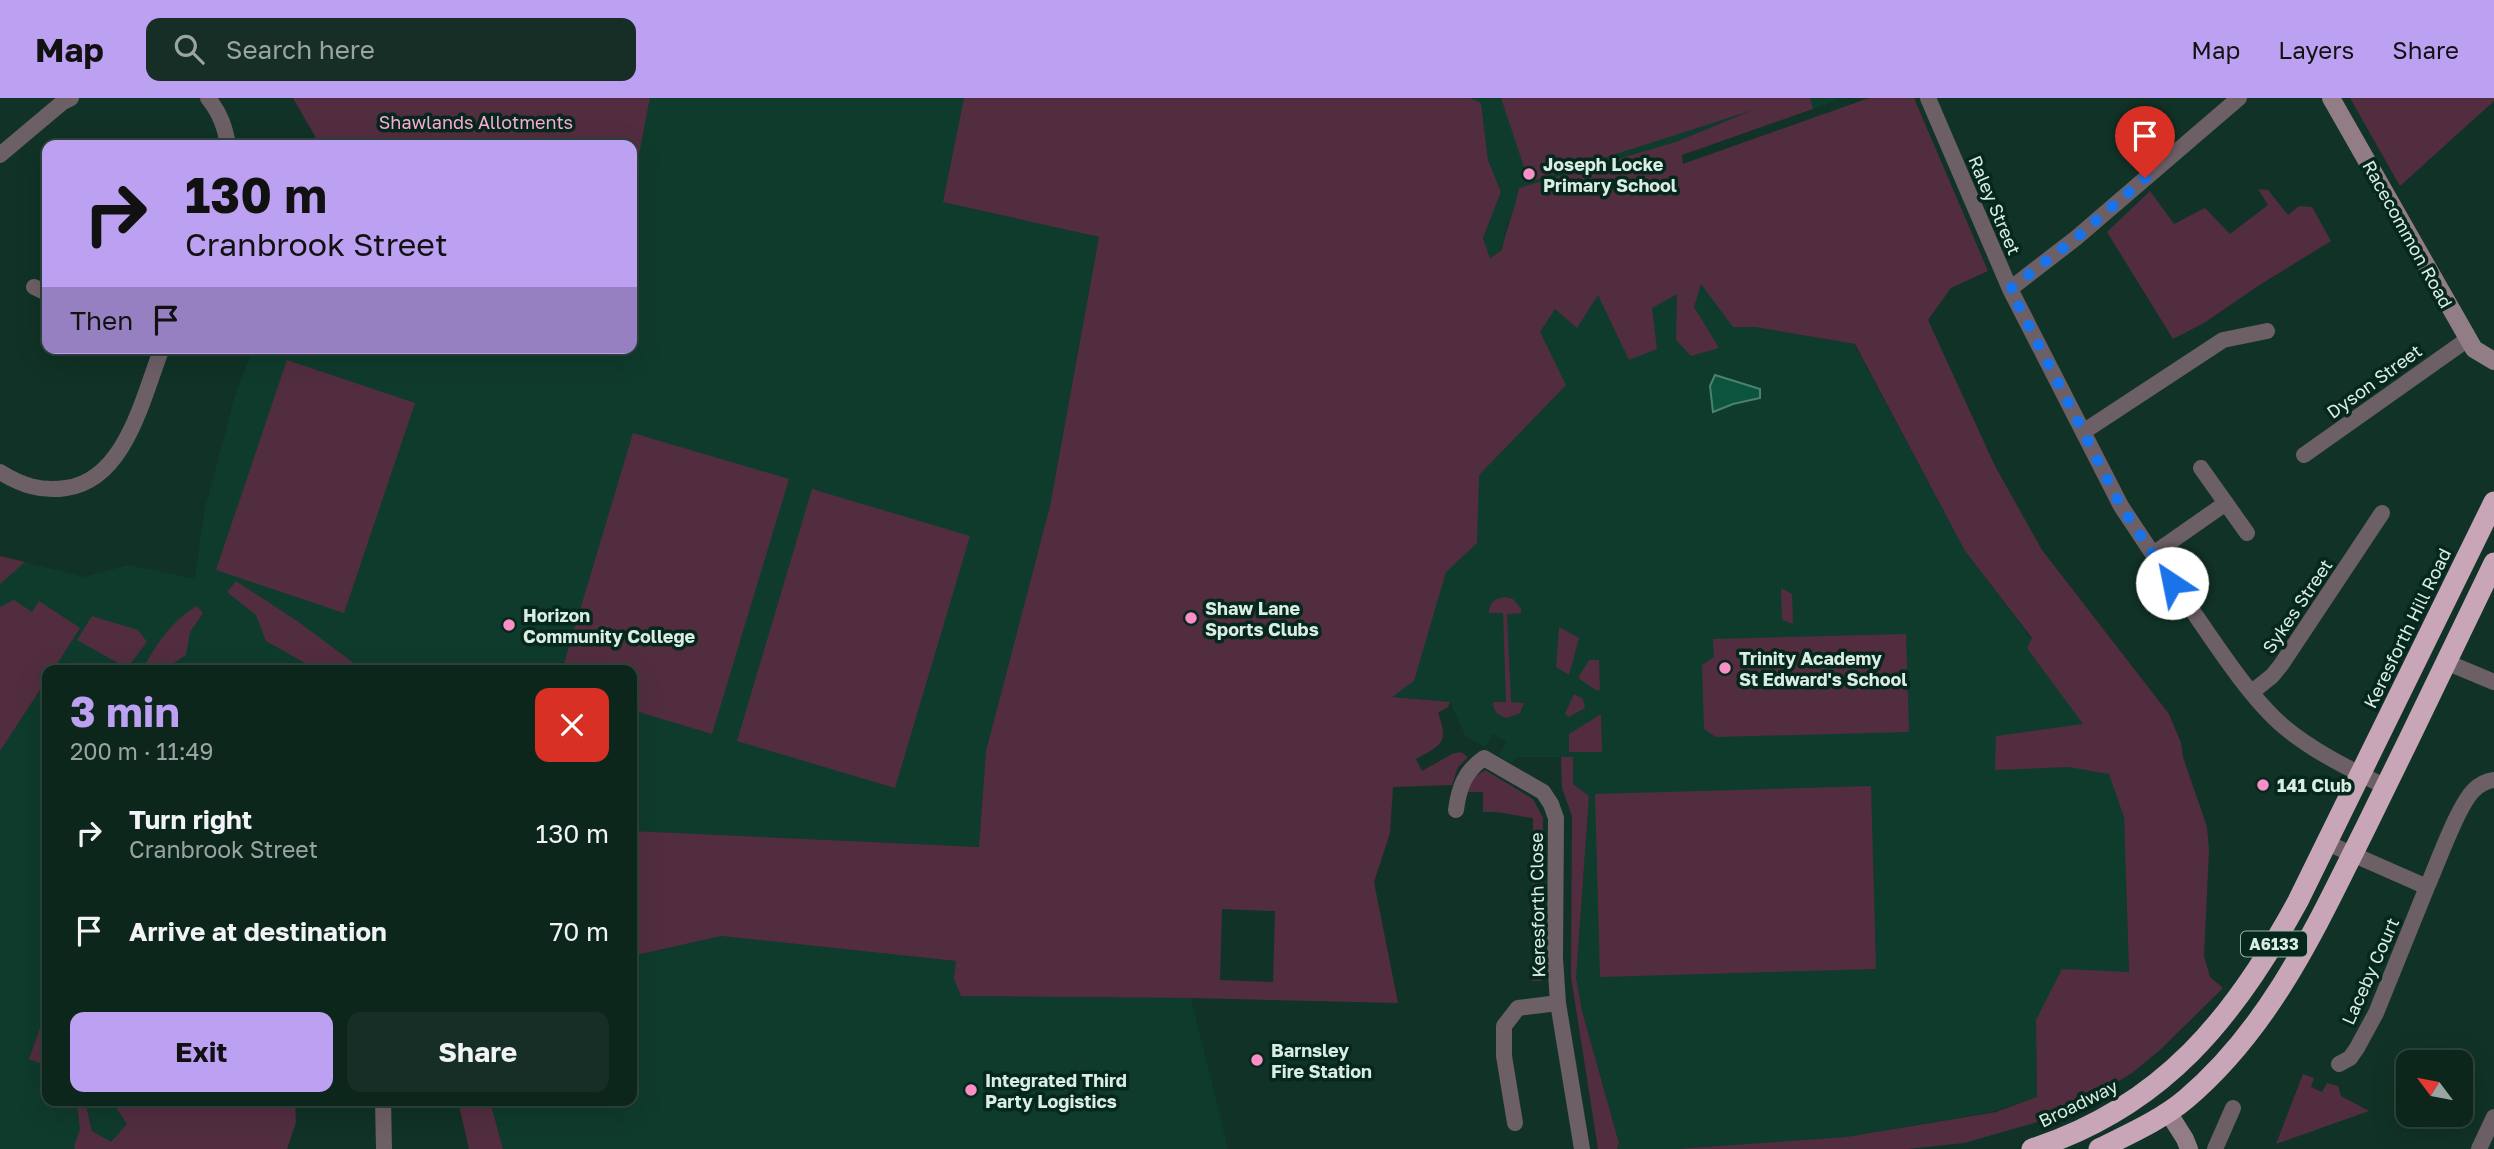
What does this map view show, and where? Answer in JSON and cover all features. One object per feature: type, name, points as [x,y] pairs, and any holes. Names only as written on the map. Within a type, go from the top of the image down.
[{"type":"highway","name":"Keresforth Hill Road","points":[[2146,1093],[2204,1037],[2269,954],[2327,843],[2494,502]]},
{"type":"highway","name":"A6133","points":[[2099,1149],[2163,1115],[2204,1083],[2268,1009],[2295,964],[2352,855],[2494,563]]},
{"type":"highway","points":[[2146,1093],[2163,1115]]},
{"type":"highway","name":"Broadway","points":[[2032,1149],[2094,1124],[2146,1093]]},
{"type":"street","points":[[0,155],[71,98]]},
{"type":"street","points":[[208,98],[225,126],[227,140]]},
{"type":"street","name":"Raley Street","points":[[1928,98],[2010,289],[2121,506],[2172,583]]},
{"type":"street","points":[[2010,289],[2076,238],[2239,98]]},
{"type":"street","name":"Racecommon Road","points":[[2331,98],[2474,349],[2494,362]]},
{"type":"street","points":[[2083,432],[2223,340],[2267,331]]},
{"type":"street","name":"Dyson Street","points":[[2304,455],[2468,339]]},
{"type":"street","points":[[0,472],[31,488],[45,490],[78,487],[97,477],[114,460],[129,436],[158,354]]},
{"type":"street","points":[[2201,468],[2247,533]]},
{"type":"street","points":[[2153,554],[2226,503]]},
{"type":"street","name":"Sykes Street","points":[[2252,692],[2281,665],[2382,513]]},
{"type":"street","points":[[2367,536],[2381,545]]},
{"type":"street","points":[[2183,597],[2252,692],[2281,724],[2298,738],[2386,787]]},
{"type":"street","points":[[2446,662],[2494,682]]},
{"type":"street","name":"Keresforth Close","points":[[1456,810],[1464,778],[1470,768],[1485,758],[1543,793],[1551,804],[1556,818],[1555,958],[1558,1003],[1582,1149]]},
{"type":"street","name":"Laceby Court","points":[[2339,1064],[2350,1058],[2376,1013],[2464,803],[2474,790],[2494,780]]},
{"type":"street","points":[[2327,843],[2427,887]]},
{"type":"street","points":[[1515,1123],[1504,1056],[1504,1026],[1518,1008],[1558,1003]]},
{"type":"street","points":[[383,1106],[384,1149]]},
{"type":"street","points":[[2216,1149],[2233,1108]]},
{"type":"street","points":[[2163,1115],[2180,1149]]},
{"type":"street","points":[[2163,1115],[2185,1139],[2189,1149]]},
{"type":"street","points":[[2479,1149],[2494,1117]]},
{"type":"shaded area","name":"Horizon Community College","points":[[650,98],[964,98],[944,202],[1099,237],[1050,506],[986,751],[979,847],[637,831],[637,665],[42,665],[42,1106],[203,1106],[150,1149],[0,1149],[0,556],[84,577],[128,565],[195,579],[204,512],[235,396],[251,354],[637,354],[637,165]]},
{"type":"shaded area","name":"Joseph Locke Primary School","points":[[1470,98],[1844,98],[1783,119],[1765,105],[1514,211],[1506,226],[1502,250],[1490,258],[1483,238],[1501,192],[1488,160],[1481,103]]},
{"type":"shaded area","name":"Trinity Academy St Edward's School","points":[[1635,183],[1755,327],[1854,344],[1965,551],[2116,752],[2124,817],[2129,973],[2036,1020],[2037,1097],[1996,1111],[1846,1137],[1676,1149],[1617,1149],[1619,1142],[1582,1011],[1576,978],[1589,797],[1573,784],[1573,757],[1517,757],[1512,763],[1499,756],[1506,742],[1493,734],[1485,747],[1466,737],[1450,702],[1391,697],[1462,328]]},
{"type":"shaded area","points":[[1715,375],[1760,389],[1760,398],[1713,412],[1710,386]]},
{"type":"shaded area","points":[[721,936],[956,961],[961,996],[1191,998],[1228,1149],[503,1149],[491,1106],[637,1106],[637,955]]},
{"type":"green space","name":"Shawlands Allotments","points":[[293,98],[650,98],[637,165],[637,140],[317,140]]},
{"type":"green space","points":[[964,98],[1470,98],[1481,103],[1488,160],[1501,192],[1483,238],[1490,258],[1502,250],[1519,188],[1676,142],[1753,110],[1529,182],[1501,98],[1810,98],[1813,109],[1682,155],[1683,164],[1869,98],[1914,98],[1988,271],[1951,288],[1928,320],[1995,466],[2042,550],[2169,714],[2181,743],[2183,757],[2207,827],[2209,851],[2204,956],[2210,977],[2223,988],[2160,1050],[2132,1073],[2079,1105],[2034,1123],[1964,1143],[1907,1149],[1676,1149],[1846,1137],[1996,1112],[2037,1097],[2036,1020],[2062,969],[2129,972],[2124,817],[2109,774],[2069,767],[1995,770],[1996,736],[2083,724],[2027,648],[2032,638],[1965,551],[1855,344],[1755,327],[1733,327],[1701,284],[1694,307],[1719,348],[1691,356],[1676,340],[1677,294],[1652,308],[1657,349],[1629,360],[1598,295],[1577,328],[1555,309],[1540,332],[1566,385],[1479,475],[1477,543],[1446,572],[1414,681],[1392,697],[1450,702],[1448,707],[1438,713],[1443,730],[1441,742],[1416,759],[1422,771],[1452,754],[1461,752],[1468,757],[1458,767],[1452,785],[1393,787],[1390,833],[1374,882],[1398,1003],[961,996],[954,979],[956,961],[721,936],[637,955],[637,831],[979,847],[986,751],[1050,506],[1099,237],[943,202]],"holes":[[[1222,909],[1275,911],[1273,982],[1220,980]]]},
{"type":"green space","points":[[2350,98],[2494,98],[2494,101],[2400,186]]},
{"type":"green space","points":[[2258,189],[2268,190],[2288,215],[2299,206],[2312,207],[2331,241],[2204,323],[2173,339],[2107,232],[2150,191],[2174,224],[2205,208],[2230,234],[2268,205]]},
{"type":"green space","points":[[287,360],[415,403],[344,613],[216,570]]},
{"type":"green space","points":[[633,433],[789,479],[712,734],[637,712],[637,665],[563,665]]},
{"type":"green space","points":[[812,489],[970,536],[895,788],[737,741]]},
{"type":"green space","points":[[0,556],[25,562],[0,584]]},
{"type":"green space","points":[[236,581],[300,623],[356,665],[308,665],[266,641],[256,615],[227,592]]},
{"type":"green space","points":[[1781,588],[1792,594],[1793,624],[1782,620]]},
{"type":"green space","points":[[1506,597],[1513,599],[1521,609],[1521,613],[1507,614],[1511,702],[1524,703],[1520,713],[1507,718],[1497,713],[1493,702],[1506,702],[1503,613],[1489,613],[1494,601]]},
{"type":"green space","points":[[14,600],[32,612],[39,601],[80,628],[56,665],[42,665],[42,687],[0,751],[0,607]]},
{"type":"green space","points":[[197,606],[203,613],[190,632],[186,655],[171,665],[145,665],[172,626]]},
{"type":"green space","points":[[92,616],[138,630],[147,642],[129,665],[122,665],[77,640]]},
{"type":"green space","points":[[1559,627],[1579,638],[1569,675],[1556,667]]},
{"type":"green space","points":[[1906,634],[1909,732],[1716,737],[1704,729],[1702,665],[1714,657],[1713,639]]},
{"type":"green space","points":[[1589,660],[1599,660],[1600,690],[1578,678]]},
{"type":"green space","points":[[1574,694],[1583,699],[1585,708],[1569,717],[1565,714]]},
{"type":"green space","points":[[1601,714],[1602,752],[1569,752],[1569,734]]},
{"type":"green space","points":[[1561,757],[1573,757],[1573,784],[1589,796],[1576,978],[1582,1011],[1619,1143],[1617,1149],[1598,1149],[1571,977],[1572,816],[1562,788]]},
{"type":"green space","points":[[1485,770],[1533,799],[1543,818],[1541,981],[1532,981],[1533,818],[1483,812],[1483,792],[1466,792],[1468,782]]},
{"type":"green space","points":[[1871,786],[1876,969],[1600,977],[1595,794]]},
{"type":"green space","points":[[42,1023],[42,1064],[29,1059]]},
{"type":"green space","points":[[2303,1074],[2314,1078],[2311,1087],[2322,1092],[2327,1083],[2338,1086],[2341,1096],[2369,1111],[2276,1144]]},
{"type":"green space","points":[[77,1106],[86,1106],[92,1131],[111,1142],[127,1124],[115,1106],[295,1106],[296,1122],[287,1149],[74,1147],[80,1129]]},
{"type":"green space","points":[[459,1106],[491,1106],[503,1149],[469,1149]]},
{"type":"place","name":"Joseph Locke Primary School","points":[[1529,174]]},
{"type":"place","name":"Shaw Lane Sports Clubs","points":[[1191,618]]},
{"type":"place","name":"Horizon Community College","points":[[509,625]]},
{"type":"place","name":"Trinity Academy St Edward's School","points":[[1725,668]]},
{"type":"place","name":"141 Club","points":[[2263,785]]},
{"type":"place","name":"Barnsley Fire Station","points":[[1257,1060]]},
{"type":"place","name":"Integrated Third Party Logistics","points":[[971,1090]]},
{"type":"route","points":[[2145,178],[2076,238],[2010,289],[2121,506],[2172,583]]}]
